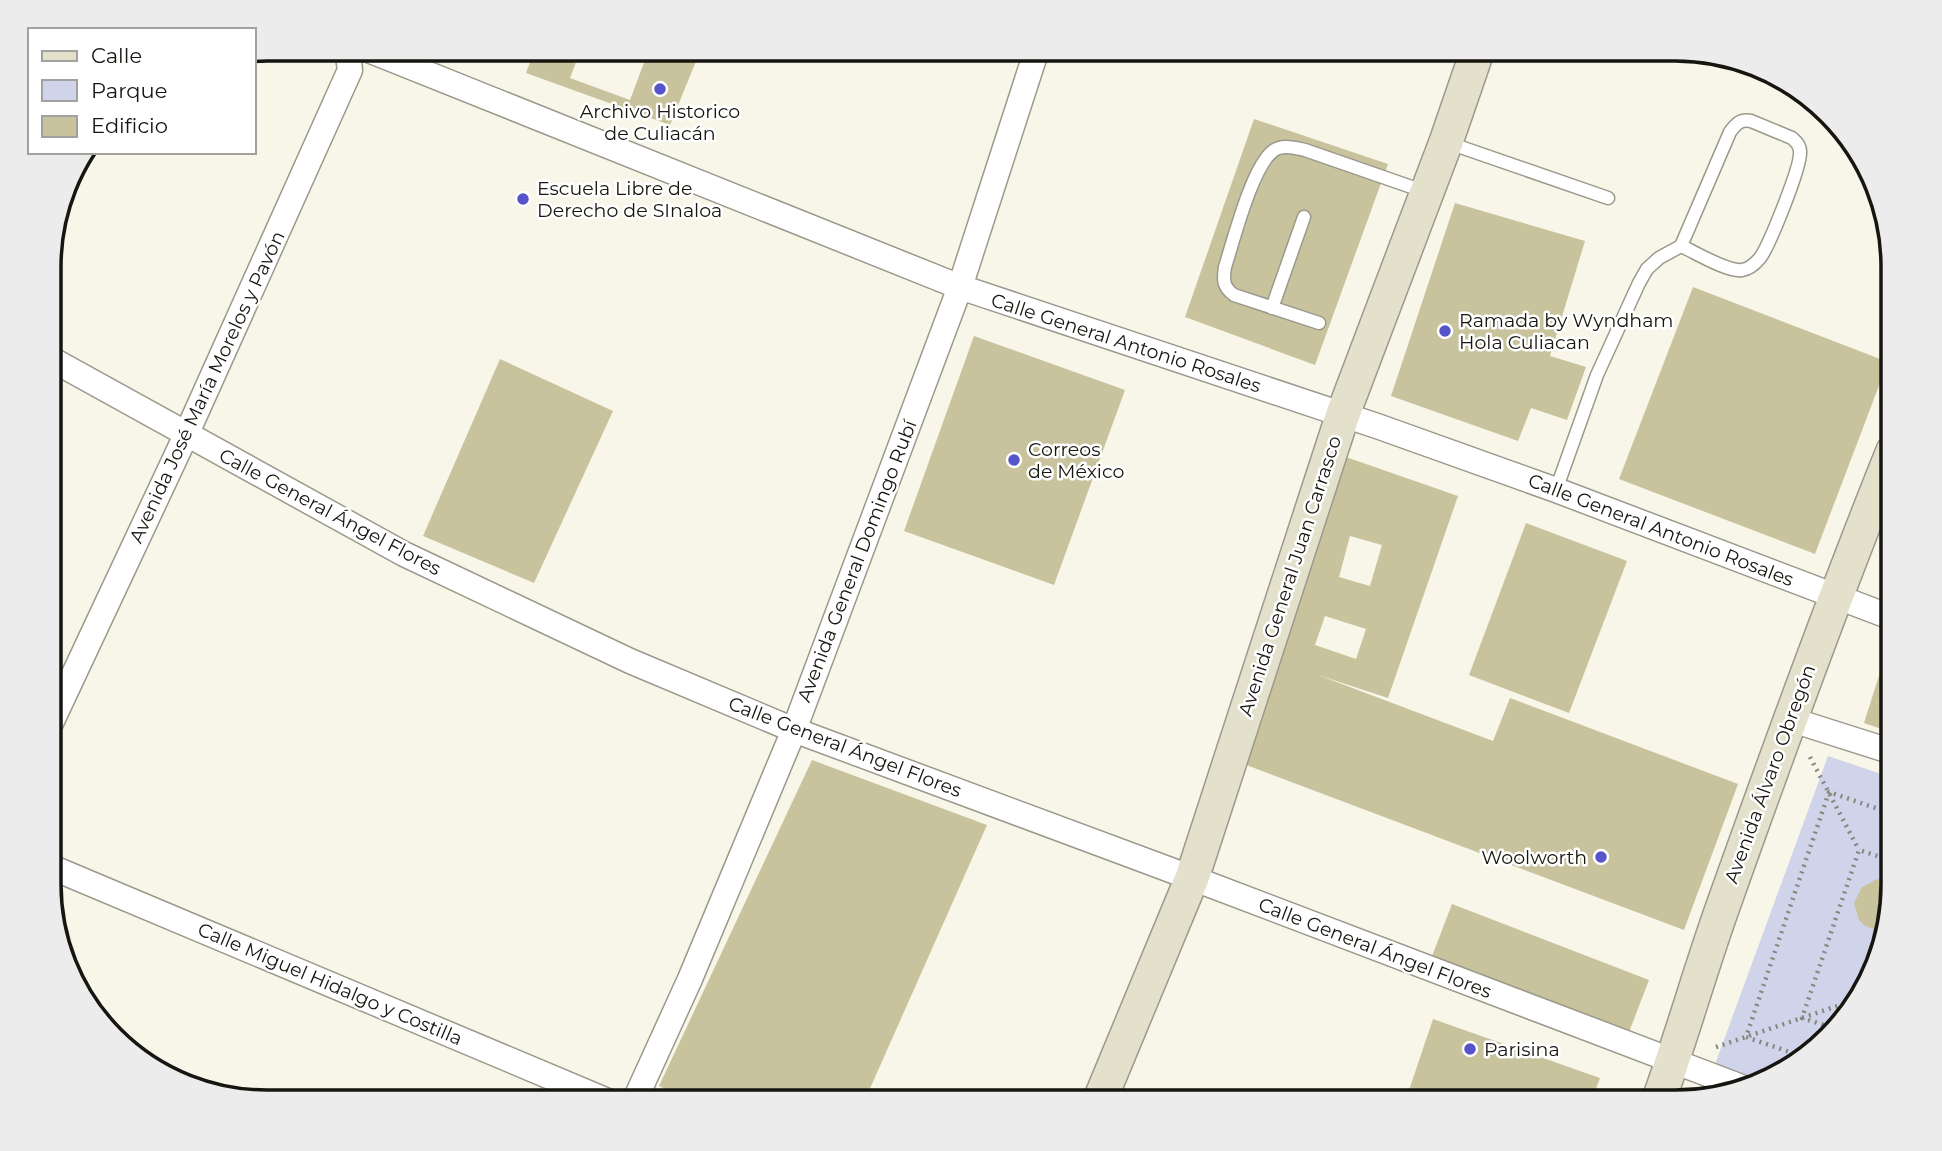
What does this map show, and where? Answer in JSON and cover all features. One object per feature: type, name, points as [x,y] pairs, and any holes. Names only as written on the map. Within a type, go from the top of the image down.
[{"type":"street","name":"Avenida José María Morelos y Pavón","points":[[61,702],[187,435],[350,70],[349,61]]},
{"type":"street","name":"Calle General Antonio Rosales","points":[[396,61],[960,287],[1343,414],[1556,489],[1880,613]]},
{"type":"street","name":"Avenida General Domingo Rubí","points":[[640,1090],[690,979],[794,730],[960,287],[1033,61]]},
{"type":"street","name":"Avenida General Juan Carrasco","points":[[1104,1089],[1192,878],[1343,414],[1474,61]]},
{"type":"street","name":"Calle General Ángel Flores","points":[[61,365],[404,554],[630,661],[794,730],[1729,1082]]},
{"type":"street","name":"Avenida Álvaro Obregón","points":[[1663,1089],[1726,897],[1834,596],[1880,481]]},
{"type":"street","points":[[1790,719],[1880,748]]},
{"type":"street","name":"Calle Miguel Hidalgo y Costilla","points":[[61,871],[581,1090]]},
{"type":"lane","points":[[1556,489],[1597,375],[1639,283],[1658,257],[1681,246],[1730,132],[1737,123],[1751,121],[1797,142],[1801,148],[1798,166],[1768,244],[1752,266],[1733,270],[1681,246]]},
{"type":"lane","points":[[1446,142],[1608,198]]},
{"type":"lane","points":[[1320,323],[1234,295],[1227,289],[1223,279],[1261,164],[1275,149],[1287,147],[1305,150],[1427,192]]},
{"type":"lane","points":[[1272,308],[1304,217]]},
{"type":"path","points":[[1790,719],[1859,849],[1880,856]]},
{"type":"path","points":[[1829,792],[1880,810]]},
{"type":"path","points":[[1746,1037],[1829,792]]},
{"type":"path","points":[[1802,1018],[1859,849]]},
{"type":"path","points":[[1672,1062],[1841,1005]]},
{"type":"path","points":[[1802,1018],[1825,1025]]},
{"type":"path","points":[[1746,1037],[1792,1053]]},
{"type":"green space","points":[[1828,756],[1880,774],[1880,898],[1877,924],[1870,950],[1853,987],[1821,1030],[1800,1047],[1766,1069],[1741,1079],[1707,1087]]},
{"type":"building","name":"Archivo Historico de Culiacán","points":[[530,61],[576,61],[570,78],[630,100],[645,61],[696,61],[670,125],[526,73]]},
{"type":"building","points":[[1254,119],[1388,164],[1315,365],[1185,317]]},
{"type":"building","points":[[1455,203],[1585,241],[1550,356],[1586,367],[1567,420],[1531,408],[1518,441],[1391,396]]},
{"type":"building","points":[[1693,287],[1880,359],[1880,383],[1815,554],[1619,479]]},
{"type":"building","name":"Correos de México","points":[[974,336],[1125,390],[1054,585],[904,531]]},
{"type":"building","points":[[500,359],[613,411],[534,583],[423,536]]},
{"type":"building","name":"Woolworth","points":[[1343,456],[1458,496],[1388,698],[1318,675],[1493,741],[1510,698],[1738,784],[1684,930],[1233,760]],"holes":[[[1350,536],[1382,545],[1370,586],[1339,577]],[[1325,616],[1366,629],[1356,659],[1315,645]]]},
{"type":"building","points":[[1526,523],[1627,561],[1569,713],[1469,675]]},
{"type":"building","points":[[1880,672],[1880,729],[1864,723]]},
{"type":"building","points":[[812,760],[987,825],[870,1090],[667,1090],[659,1086]]},
{"type":"building","points":[[1880,880],[1876,929],[1865,926],[1859,920],[1854,903],[1862,887]]},
{"type":"building","points":[[1452,904],[1649,980],[1626,1040],[1429,964]]},
{"type":"building","name":"Parisina","points":[[1433,1019],[1600,1078],[1596,1089],[1409,1089]]},
{"type":"place","name":"Archivo Historico de Culiacán","points":[[660,89]]},
{"type":"place","name":"Escuela Libre de Derecho de SInaloa","points":[[523,199]]},
{"type":"place","name":"Ramada by Wyndham Hola Culiacan","points":[[1445,331]]},
{"type":"place","name":"Correos de México","points":[[1014,460]]},
{"type":"place","name":"Woolworth","points":[[1601,857]]},
{"type":"place","name":"Parisina","points":[[1470,1049]]}]
